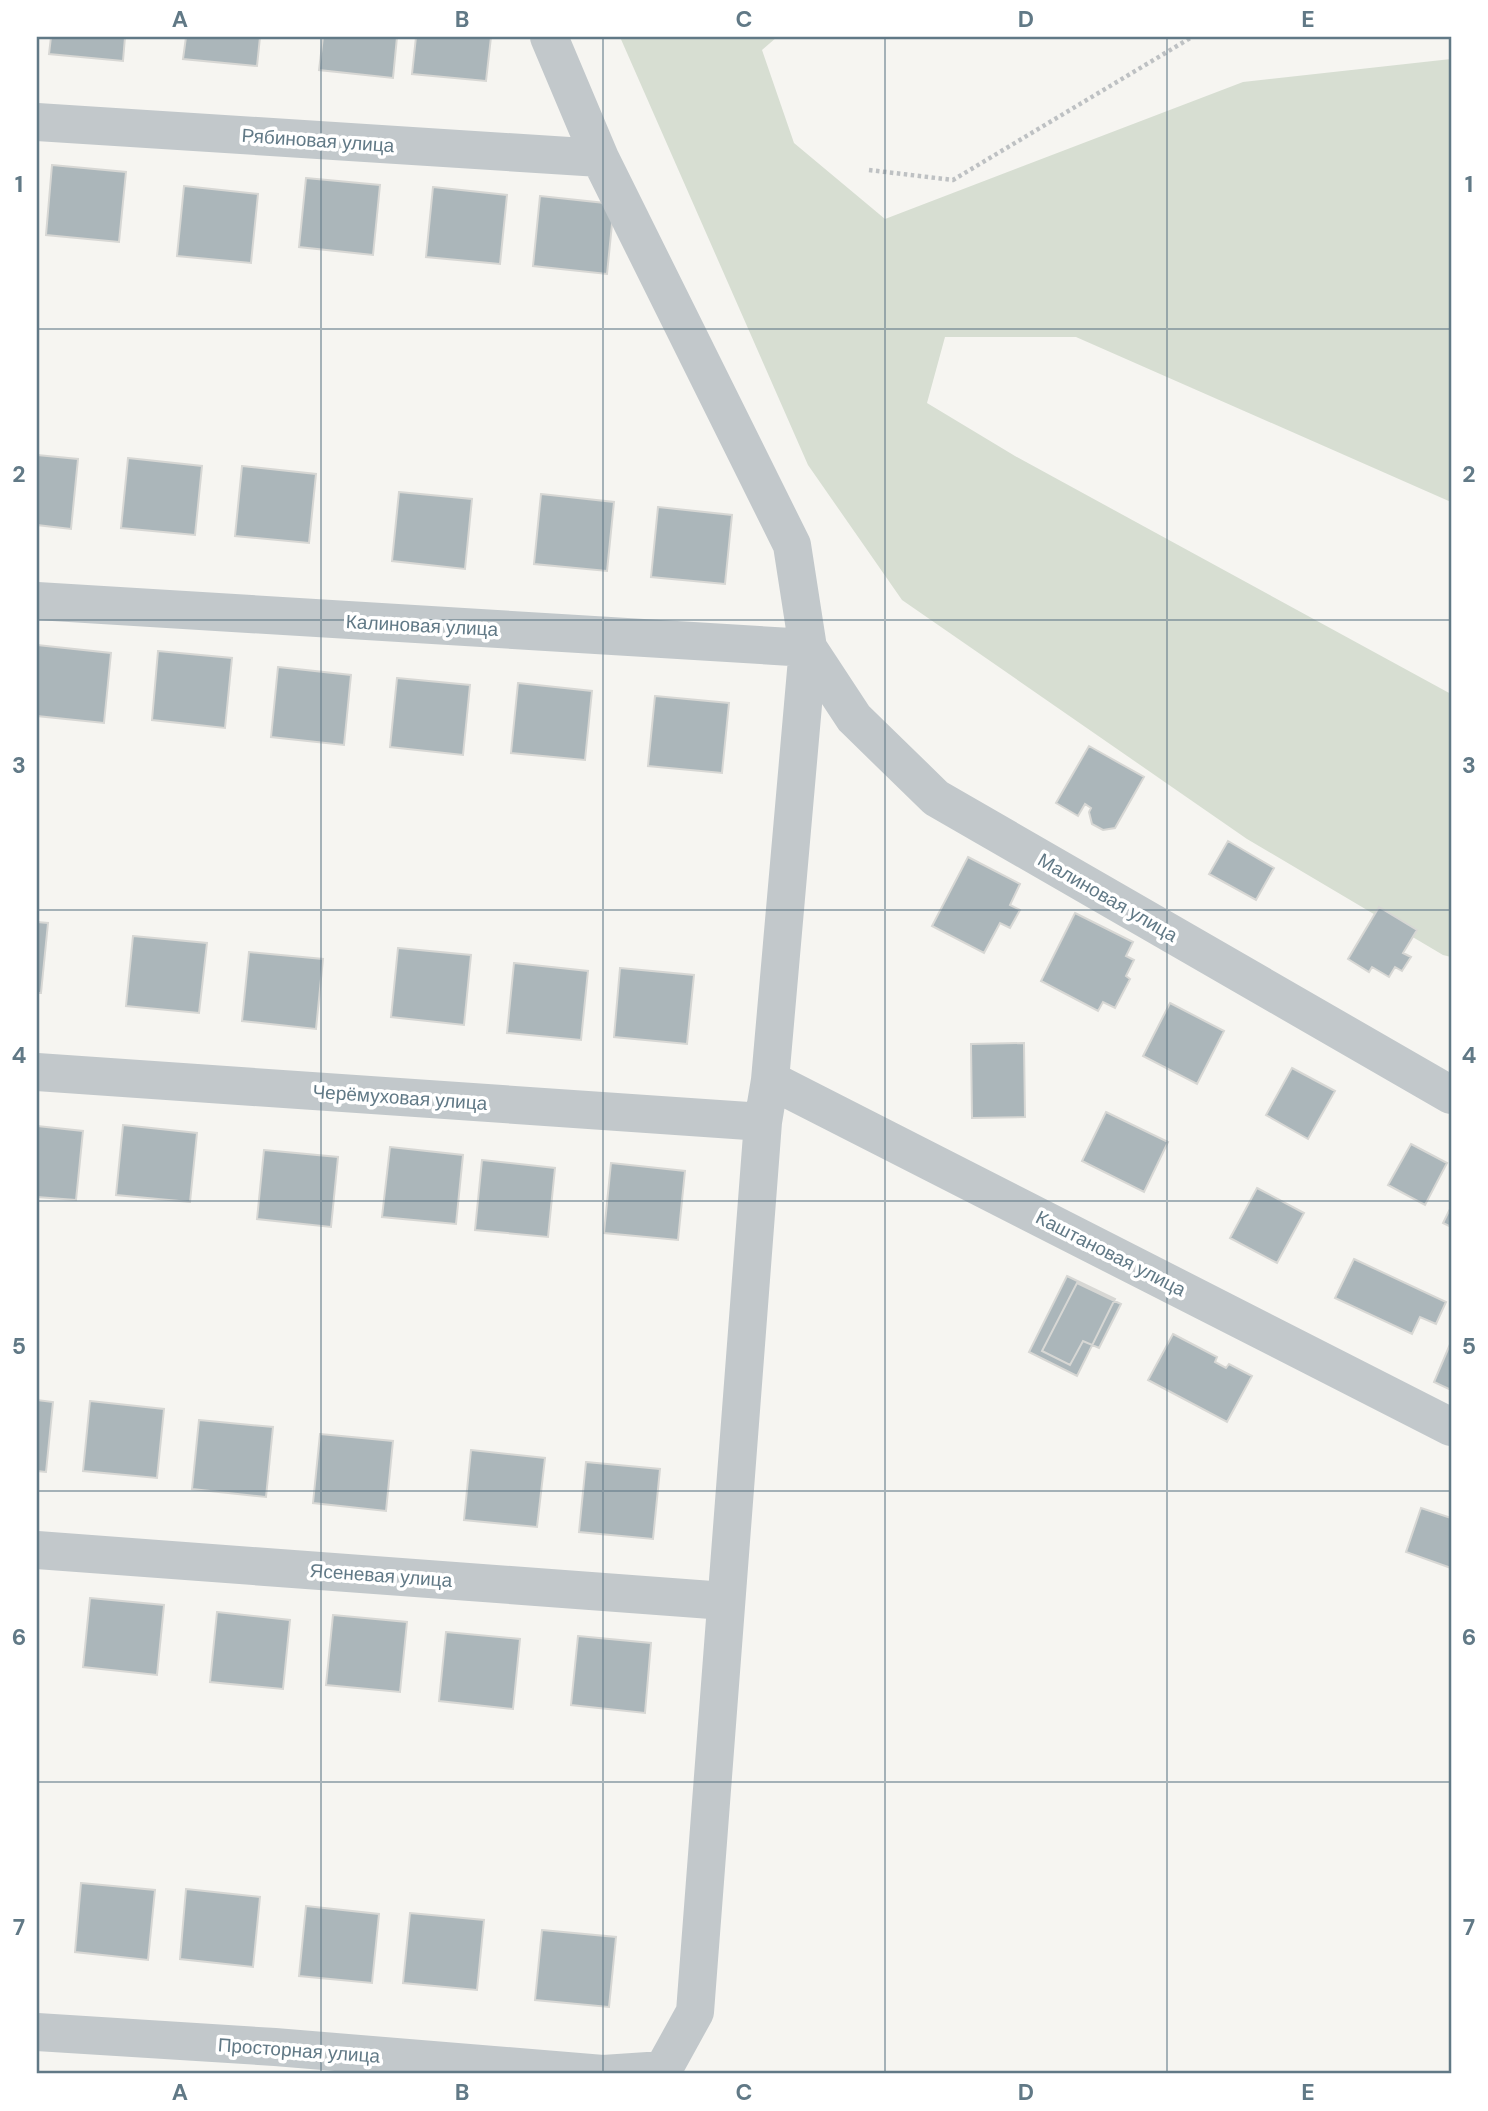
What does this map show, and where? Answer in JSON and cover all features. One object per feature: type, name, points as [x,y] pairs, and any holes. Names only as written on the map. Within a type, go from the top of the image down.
[{"type":"street","points":[[549,37],[600,158],[792,545],[808,648],[770,1080],[763,1122],[725,1601]]},
{"type":"street","name":"Рябиновая улица","points":[[37,121],[600,158]]},
{"type":"street","name":"Калиновая улица","points":[[37,601],[808,648]]},
{"type":"street","name":"Малиновая улица","points":[[808,648],[854,718],[936,798],[1451,1096]]},
{"type":"street","name":"Черёмуховая улица","points":[[37,1072],[763,1122]]},
{"type":"street","name":"Каштановая улица","points":[[770,1080],[1451,1427]]},
{"type":"street","name":"Ясеневая улица","points":[[37,1550],[725,1601]]},
{"type":"street","name":"Просторная улица","points":[[37,2032],[275,2047],[603,2074],[663,2070],[695,2011],[725,1601]]},
{"type":"path","points":[[869,170],[953,180],[1192,37]]},
{"type":"shaded area","points":[[620,37],[777,37],[762,50],[794,143],[885,219],[1243,82],[1451,59],[1451,502],[1076,337],[945,337],[927,403],[1015,456],[1451,694],[1451,957],[1443,955],[1247,839],[902,600],[808,465]]},
{"type":"building","points":[[51,37],[125,37],[123,61],[49,54]]},
{"type":"building","points":[[186,37],[260,37],[257,66],[183,59]]},
{"type":"building","points":[[323,37],[397,37],[393,78],[319,70]]},
{"type":"building","points":[[416,37],[491,37],[486,81],[412,74]]},
{"type":"building","points":[[52,165],[126,172],[119,242],[46,235]]},
{"type":"building","points":[[306,178],[380,185],[373,255],[299,247]]},
{"type":"building","points":[[184,186],[258,194],[251,263],[177,256]]},
{"type":"building","points":[[433,187],[507,195],[500,264],[426,257]]},
{"type":"building","points":[[540,196],[614,204],[607,274],[533,266]]},
{"type":"building","points":[[37,455],[78,459],[71,529],[37,525]]},
{"type":"building","points":[[128,458],[202,466],[195,535],[121,528]]},
{"type":"building","points":[[242,466],[316,474],[309,543],[235,536]]},
{"type":"building","points":[[399,492],[472,499],[465,569],[392,561]]},
{"type":"building","points":[[541,494],[614,502],[607,571],[534,564]]},
{"type":"building","points":[[658,507],[732,515],[725,584],[651,577]]},
{"type":"building","points":[[37,645],[111,653],[104,723],[37,716]]},
{"type":"building","points":[[158,651],[232,658],[225,728],[152,720]]},
{"type":"building","points":[[278,667],[351,675],[344,745],[271,737]]},
{"type":"building","points":[[397,678],[470,685],[463,755],[390,747]]},
{"type":"building","points":[[518,683],[592,691],[585,760],[511,753]]},
{"type":"building","points":[[655,696],[729,703],[722,773],[648,766]]},
{"type":"building","points":[[1089,746],[1144,777],[1115,828],[1103,830],[1092,824],[1089,812],[1091,808],[1085,804],[1078,816],[1056,803]]},
{"type":"building","points":[[1228,841],[1274,868],[1256,900],[1209,874]]},
{"type":"building","points":[[968,857],[1020,884],[1010,905],[1020,910],[1010,928],[1000,923],[984,953],[932,926]]},
{"type":"building","points":[[1379,907],[1417,930],[1403,953],[1411,957],[1402,971],[1395,967],[1389,977],[1372,967],[1369,972],[1348,959]]},
{"type":"building","points":[[1075,913],[1133,942],[1126,956],[1134,960],[1126,976],[1130,979],[1115,1008],[1103,1002],[1098,1011],[1041,981]]},
{"type":"building","points":[[37,922],[48,923],[41,993],[37,993]]},
{"type":"building","points":[[133,936],[207,943],[199,1013],[126,1006]]},
{"type":"building","points":[[398,948],[471,955],[464,1025],[391,1017]]},
{"type":"building","points":[[249,952],[323,959],[316,1029],[242,1021]]},
{"type":"building","points":[[514,963],[588,971],[581,1040],[507,1033]]},
{"type":"building","points":[[620,968],[694,975],[687,1044],[614,1037]]},
{"type":"building","points":[[1170,1003],[1224,1031],[1197,1084],[1143,1056]]},
{"type":"building","points":[[1024,1043],[1025,1117],[972,1118],[971,1044]]},
{"type":"building","points":[[1292,1068],[1335,1091],[1308,1139],[1266,1115]]},
{"type":"building","points":[[1106,1112],[1168,1142],[1144,1192],[1082,1161]]},
{"type":"building","points":[[123,1125],[197,1133],[190,1202],[116,1195]]},
{"type":"building","points":[[37,1126],[83,1131],[76,1200],[37,1197]]},
{"type":"building","points":[[1411,1144],[1447,1163],[1425,1205],[1388,1185]]},
{"type":"building","points":[[390,1147],[463,1155],[456,1224],[382,1217]]},
{"type":"building","points":[[264,1150],[338,1157],[331,1227],[257,1219]]},
{"type":"building","points":[[482,1160],[555,1168],[548,1237],[475,1230]]},
{"type":"building","points":[[611,1163],[685,1171],[678,1240],[604,1233]]},
{"type":"building","points":[[1257,1188],[1304,1213],[1277,1263],[1230,1238]]},
{"type":"building","points":[[1451,1207],[1451,1227],[1443,1223]]},
{"type":"building","points":[[1354,1259],[1446,1302],[1436,1324],[1420,1317],[1412,1334],[1335,1298]]},
{"type":"building","points":[[1067,1276],[1115,1299],[1077,1376],[1029,1352]]},
{"type":"building","points":[[1077,1283],[1121,1304],[1099,1348],[1083,1341],[1070,1365],[1042,1351]]},
{"type":"building","points":[[1173,1334],[1217,1357],[1215,1362],[1226,1368],[1229,1364],[1252,1376],[1227,1422],[1148,1380]]},
{"type":"building","points":[[1451,1342],[1451,1390],[1434,1382]]},
{"type":"building","points":[[37,1400],[53,1402],[46,1472],[37,1471]]},
{"type":"building","points":[[90,1401],[164,1409],[157,1478],[83,1471]]},
{"type":"building","points":[[199,1420],[273,1427],[266,1497],[192,1489]]},
{"type":"building","points":[[320,1434],[393,1441],[386,1511],[313,1503]]},
{"type":"building","points":[[471,1450],[545,1458],[537,1527],[464,1520]]},
{"type":"building","points":[[586,1462],[660,1469],[653,1539],[579,1532]]},
{"type":"building","points":[[1421,1508],[1451,1518],[1451,1568],[1406,1552]]},
{"type":"building","points":[[90,1598],[164,1605],[157,1675],[83,1667]]},
{"type":"building","points":[[217,1612],[290,1620],[283,1689],[210,1682]]},
{"type":"building","points":[[333,1615],[407,1622],[400,1692],[326,1685]]},
{"type":"building","points":[[446,1632],[520,1639],[513,1709],[439,1701]]},
{"type":"building","points":[[578,1636],[651,1643],[645,1713],[571,1705]]},
{"type":"building","points":[[81,1883],[155,1890],[148,1960],[75,1952]]},
{"type":"building","points":[[186,1889],[260,1897],[253,1967],[180,1959]]},
{"type":"building","points":[[306,1906],[379,1914],[372,1983],[299,1976]]},
{"type":"building","points":[[410,1913],[484,1920],[477,1990],[403,1983]]},
{"type":"building","points":[[542,1930],[616,1937],[609,2007],[535,2000]]}]
